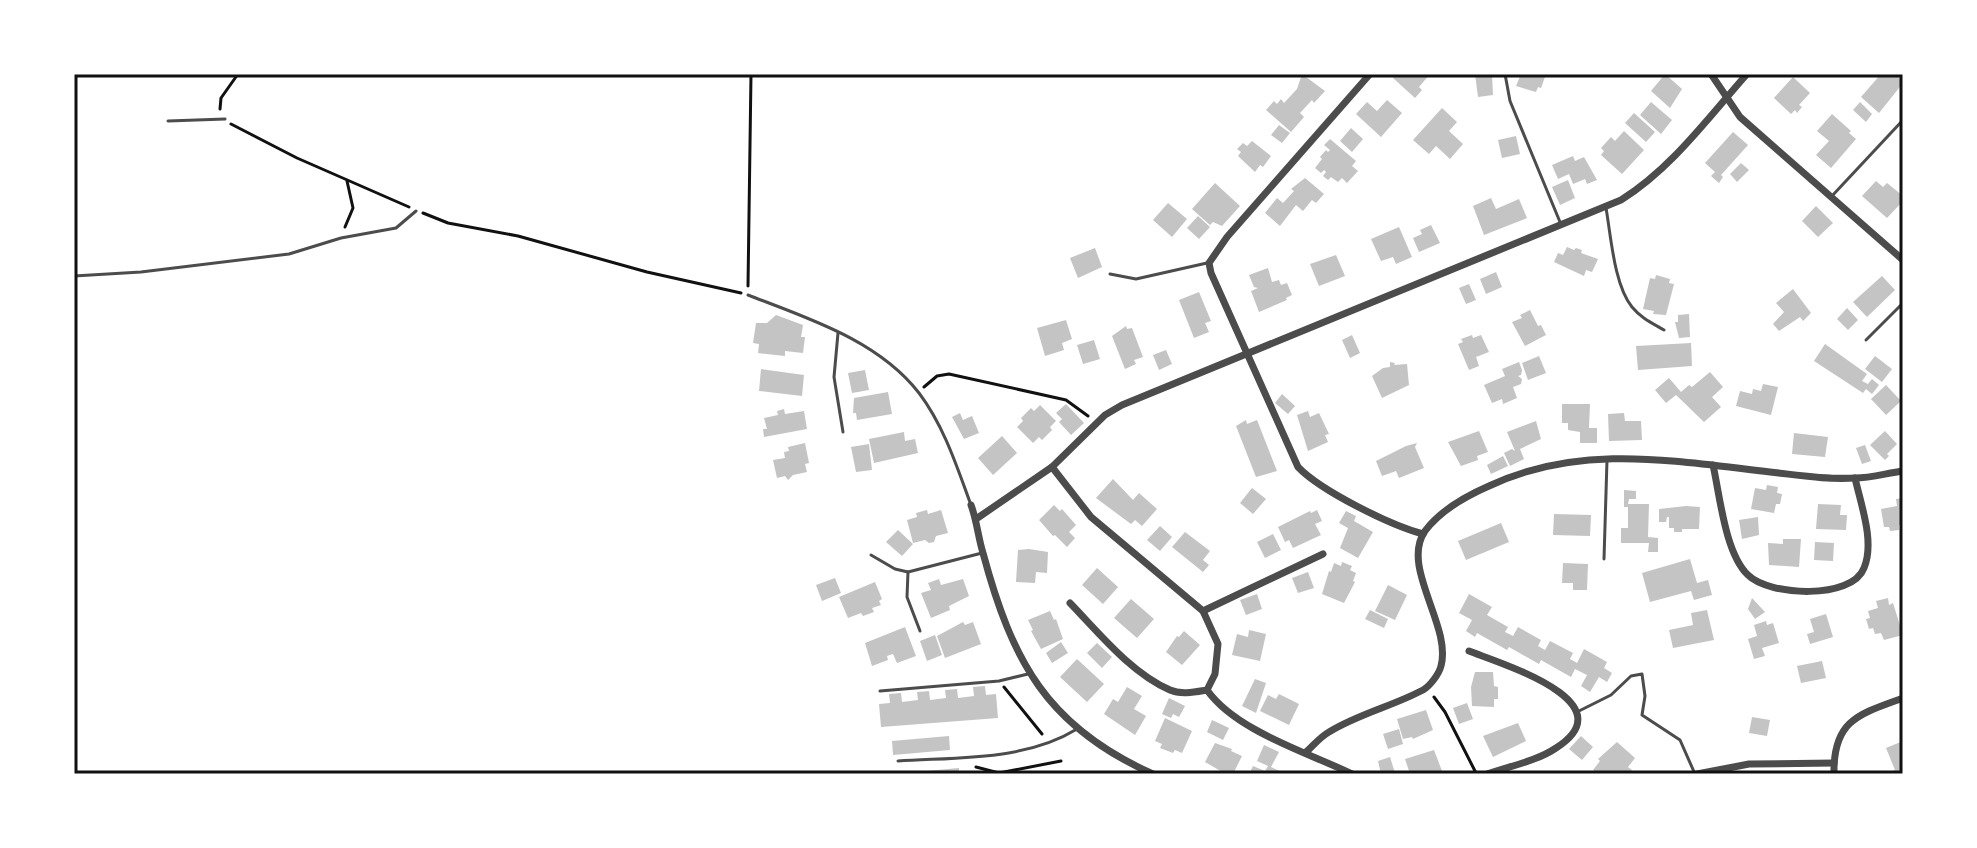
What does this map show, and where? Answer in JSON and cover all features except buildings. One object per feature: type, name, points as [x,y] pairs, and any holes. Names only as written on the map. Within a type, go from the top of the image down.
[{"type":"street","points":[[1370,74],[1227,237],[1209,263],[1291,452],[1306,475],[1391,523],[1423,534]]},
{"type":"street","points":[[1711,74],[1740,117],[1903,260]]},
{"type":"street","points":[[976,519],[1052,467],[1105,415],[1122,405],[1606,208],[1645,184],[1747,74]]},
{"type":"street","points":[[1306,752],[1327,733],[1381,706],[1426,689],[1441,670],[1444,648],[1421,574],[1419,552],[1423,534],[1436,519],[1470,494],[1518,472],[1562,461],[1662,459],[1817,477],[1855,478],[1903,471]]},
{"type":"street","points":[[1713,465],[1733,552],[1748,575],[1766,586],[1798,591],[1843,588],[1863,572],[1868,556],[1867,537],[1855,478]]},
{"type":"street","points":[[1052,467],[1091,517],[1203,611],[1218,644],[1215,674],[1207,690]]},
{"type":"street","points":[[971,505],[982,553],[1015,651],[1028,674],[1077,729],[1103,749],[1153,774]]},
{"type":"street","points":[[1203,611],[1323,554]]},
{"type":"street","points":[[1070,603],[1148,677],[1172,691],[1191,693],[1207,690]]},
{"type":"street","points":[[1469,651],[1537,679],[1564,694],[1579,711],[1579,723],[1572,735],[1555,749],[1487,774]]},
{"type":"street","points":[[1207,690],[1217,704],[1236,720],[1352,774]]},
{"type":"street","points":[[1834,774],[1841,732],[1851,719],[1903,698]]},
{"type":"street","points":[[1696,774],[1749,764],[1834,763]]},
{"type":"lane","points":[[1505,74],[1510,101],[1562,225]]},
{"type":"lane","points":[[168,121],[225,119]]},
{"type":"lane","points":[[1831,197],[1903,120]]},
{"type":"lane","points":[[1606,208],[1611,244],[1630,305],[1643,318],[1664,330]]},
{"type":"lane","points":[[74,276],[141,272],[289,254],[341,238],[396,228],[416,211]]},
{"type":"lane","points":[[1110,274],[1136,279],[1209,263]]},
{"type":"lane","points":[[748,295],[838,333],[883,360],[919,393],[947,441],[971,505]]},
{"type":"lane","points":[[1866,340],[1903,303]]},
{"type":"lane","points":[[838,333],[834,377],[843,432]]},
{"type":"lane","points":[[1604,559],[1607,460]]},
{"type":"lane","points":[[871,555],[895,569],[908,572],[982,553]]},
{"type":"lane","points":[[908,572],[907,597],[920,631]]},
{"type":"lane","points":[[880,691],[999,681],[1028,674]]},
{"type":"lane","points":[[1579,711],[1611,695],[1631,676],[1642,674],[1645,696],[1642,715],[1680,740],[1696,774]]},
{"type":"lane","points":[[898,761],[1003,754],[1047,742],[1077,729]]},
{"type":"path","points":[[238,74],[221,98],[220,111],[225,119],[237,128],[416,211],[448,223],[518,236],[647,272],[748,295],[751,74]]},
{"type":"path","points":[[341,238],[353,208],[347,179]]},
{"type":"path","points":[[919,393],[937,376],[949,374],[1066,400],[1096,424]]},
{"type":"path","points":[[999,681],[1047,742]]},
{"type":"path","points":[[1442,707],[1477,774]]},
{"type":"path","points":[[964,756],[976,767],[999,773],[1061,761]]}]
